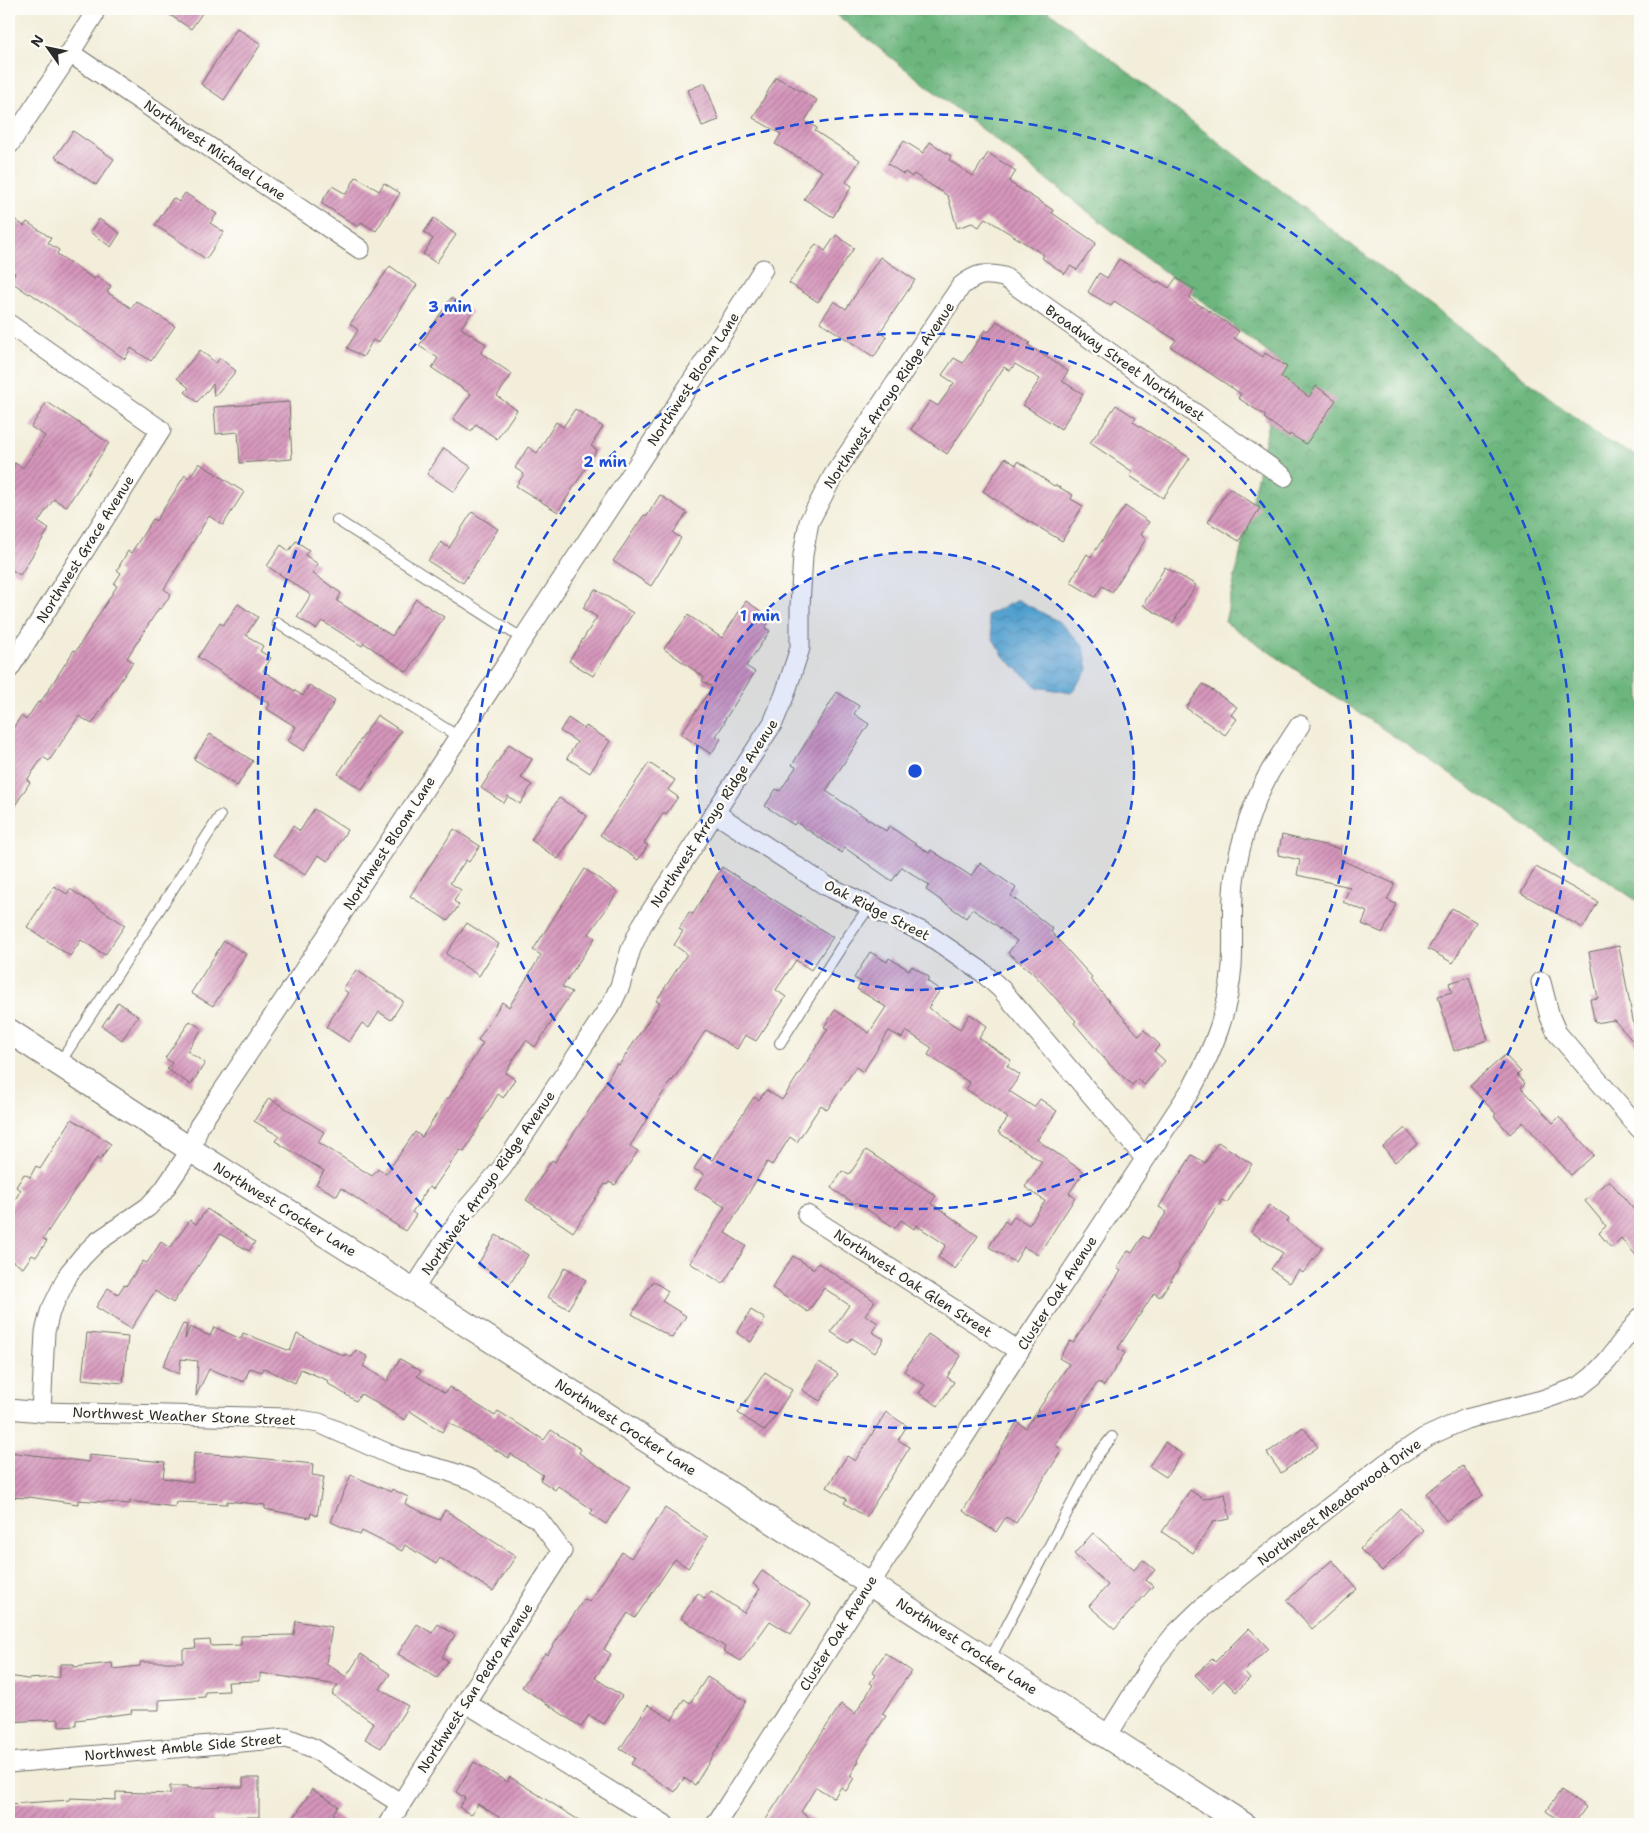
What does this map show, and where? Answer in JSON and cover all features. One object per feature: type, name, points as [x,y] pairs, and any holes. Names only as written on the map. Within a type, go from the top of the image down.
[{"type":"street","points":[[9,145],[93,16],[95,9]]},
{"type":"street","name":"Northwest Michael Lane","points":[[70,52],[360,249]]},
{"type":"street","name":"Northwest Bloom Lane","points":[[41,1412],[45,1332],[50,1312],[69,1273],[82,1256],[98,1242],[148,1207],[163,1191],[191,1150],[199,1126],[307,968],[721,337],[763,269]]},
{"type":"street","name":"Broadway Street Northwest","points":[[962,286],[973,277],[986,273],[1004,277],[1284,477]]},
{"type":"street","name":"Northwest Arroyo Ridge Avenue","points":[[413,1290],[464,1212],[502,1168],[612,1004],[620,986],[631,949],[642,925],[773,723],[800,648],[803,555],[809,522],[833,476],[962,286]]},
{"type":"street","name":"Northwest Grace Avenue","points":[[9,324],[161,430],[9,669]]},
{"type":"street","name":"Cluster Oak Avenue","points":[[716,1824],[1019,1351],[1192,1088],[1209,1057],[1220,1028],[1229,995],[1235,876],[1241,845],[1252,810],[1267,777],[1300,725]]},
{"type":"street","name":"Oak Ridge Street","points":[[715,813],[825,885],[927,934],[981,971],[1000,988],[1145,1158]]},
{"type":"street","points":[[1541,982],[1550,1017],[1557,1033],[1640,1129]]},
{"type":"street","name":"Northwest Crocker Lane","points":[[9,1031],[191,1150],[413,1290],[1244,1824]]},
{"type":"street","name":"Northwest Oak Glen Street","points":[[807,1215],[1019,1351]]},
{"type":"street","name":"Northwest Meadowood Drive","points":[[1106,1736],[1154,1660],[1175,1634],[1204,1606],[1278,1547],[1385,1464],[1424,1438],[1466,1420],[1542,1400],[1579,1387],[1608,1360],[1640,1318]]},
{"type":"street","name":"Northwest Weather Stone Street","points":[[9,1409],[41,1412],[288,1418],[319,1424],[398,1458],[448,1471],[473,1480],[538,1519],[562,1551]]},
{"type":"street","name":"Northwest San Pedro Avenue","points":[[388,1824],[562,1551]]},
{"type":"street","points":[[466,1703],[664,1824]]},
{"type":"street","name":"Northwest Amble Side Street","points":[[9,1763],[288,1738],[313,1748],[400,1803]]},
{"type":"lane","points":[[336,520],[523,639]]},
{"type":"lane","points":[[277,623],[459,737]]},
{"type":"lane","points":[[59,1064],[220,816]]},
{"type":"lane","points":[[780,1043],[869,907]]},
{"type":"lane","points":[[989,1660],[1097,1456],[1112,1437]]},
{"type":"green space","points":[[829,9],[1046,9],[1603,439],[1640,458],[1640,903],[1225,622],[1282,364]]},
{"type":"water","points":[[1018,600],[1058,621],[1084,646],[1088,670],[1071,693],[1037,687],[1004,657],[993,639],[987,615]]},
{"type":"building","points":[[161,9],[205,9],[191,29]]},
{"type":"building","points":[[237,28],[261,44],[224,100],[201,84]]},
{"type":"building","points":[[776,77],[817,100],[805,121],[817,128],[815,131],[860,160],[846,182],[852,186],[833,217],[804,199],[822,171],[775,144],[781,134],[753,118]]},
{"type":"building","points":[[705,83],[719,120],[702,126],[688,90]]},
{"type":"building","points":[[73,131],[114,159],[96,185],[55,157]]},
{"type":"building","points":[[904,141],[923,153],[930,142],[951,156],[949,160],[973,176],[988,153],[1016,171],[1009,182],[1053,210],[1052,213],[1096,243],[1077,270],[1070,266],[1065,274],[1042,258],[1044,255],[985,218],[979,227],[972,223],[957,228],[948,196],[914,174],[912,177],[905,172],[903,174],[888,164]]},
{"type":"building","points":[[356,177],[379,191],[384,183],[400,193],[376,231],[361,222],[358,227],[321,203],[332,186],[346,194]]},
{"type":"building","points":[[185,193],[217,214],[210,223],[224,232],[206,259],[155,225],[173,198],[179,202]]},
{"type":"building","points":[[434,218],[456,235],[436,263],[423,254],[433,239],[424,232]]},
{"type":"building","points":[[14,219],[24,226],[27,222],[51,238],[48,243],[59,250],[57,254],[94,279],[96,276],[111,286],[107,292],[131,308],[136,301],[175,326],[151,361],[131,348],[125,359],[10,281],[15,273],[9,269],[9,228]]},
{"type":"building","points":[[99,219],[120,233],[111,247],[90,232]]},
{"type":"building","points":[[836,235],[854,248],[818,302],[789,283],[816,244],[825,251]]},
{"type":"building","points":[[880,257],[915,280],[880,332],[887,337],[874,357],[820,322],[834,301],[846,309]]},
{"type":"building","points":[[1119,259],[1157,283],[1158,281],[1169,288],[1176,278],[1194,289],[1189,298],[1239,331],[1234,338],[1263,357],[1265,353],[1287,367],[1281,377],[1309,397],[1316,386],[1336,400],[1306,444],[1290,434],[1289,436],[1264,418],[1266,416],[1238,398],[1241,394],[1171,347],[1176,340],[1114,301],[1111,306],[1088,292],[1099,273],[1107,278]]},
{"type":"building","points":[[390,266],[417,285],[378,343],[373,340],[363,357],[347,348],[358,330],[350,324]]},
{"type":"building","points":[[451,298],[472,312],[461,328],[486,344],[481,353],[512,374],[497,396],[517,410],[497,439],[476,424],[471,431],[453,419],[471,394],[432,368],[438,358],[419,346]]},
{"type":"building","points":[[997,321],[1030,343],[1028,345],[1068,371],[1062,381],[1083,394],[1061,429],[1023,405],[1040,379],[1015,364],[1010,371],[1004,367],[947,454],[911,429],[930,401],[938,406],[954,383],[942,375],[954,358],[963,363],[985,330],[989,332]]},
{"type":"building","points":[[200,350],[216,363],[220,358],[236,371],[214,397],[213,384],[197,402],[185,392],[189,388],[177,378]]},
{"type":"building","points":[[47,402],[109,443],[66,507],[54,499],[38,522],[49,529],[20,575],[9,568],[9,473],[15,463],[23,468],[45,436],[31,427]]},
{"type":"building","points":[[289,402],[292,459],[240,463],[238,432],[216,434],[214,407]]},
{"type":"building","points":[[1116,405],[1136,418],[1133,422],[1190,458],[1163,498],[1130,476],[1133,472],[1090,443]]},
{"type":"building","points":[[575,409],[603,427],[591,446],[597,450],[558,512],[516,486],[524,474],[515,468],[528,447],[537,453],[556,422],[563,427]]},
{"type":"building","points":[[444,448],[471,467],[454,492],[427,474]]},
{"type":"building","points":[[1005,458],[1016,465],[1018,461],[1054,486],[1073,495],[1071,499],[1083,506],[1062,541],[1018,515],[983,491]]},
{"type":"building","points":[[199,463],[244,492],[223,525],[209,516],[164,589],[171,594],[161,609],[159,608],[127,658],[133,662],[92,724],[79,716],[49,761],[43,757],[27,780],[30,782],[9,815],[9,734],[21,716],[26,720],[38,702],[40,703],[74,650],[76,651],[117,586],[114,584],[121,573],[117,570],[128,551],[131,553],[153,519],[156,521],[185,475],[189,478]]},
{"type":"building","points":[[1229,488],[1260,508],[1239,541],[1208,522]]},
{"type":"building","points":[[660,495],[687,513],[673,533],[681,538],[651,586],[613,561],[644,515],[647,516]]},
{"type":"building","points":[[1125,506],[1149,522],[1141,535],[1146,539],[1112,592],[1102,586],[1095,597],[1070,582],[1087,554],[1091,557]]},
{"type":"building","points":[[472,512],[498,529],[463,583],[428,561],[441,542],[449,548]]},
{"type":"building","points":[[296,541],[309,550],[305,555],[318,564],[312,573],[341,593],[337,601],[392,636],[416,599],[444,617],[407,672],[364,643],[362,646],[322,621],[316,629],[297,617],[311,595],[267,566],[281,545],[289,551]]},
{"type":"building","points":[[1165,567],[1196,585],[1173,623],[1143,605]]},
{"type":"building","points":[[595,589],[633,613],[593,676],[569,661],[597,617],[583,608]]},
{"type":"building","points":[[746,601],[771,618],[765,628],[770,631],[746,666],[755,672],[724,721],[716,736],[721,739],[711,754],[681,734],[712,687],[702,681],[704,677],[664,649],[688,615],[722,638]]},
{"type":"building","points":[[238,604],[258,617],[246,635],[263,646],[260,651],[271,658],[263,671],[303,696],[309,685],[335,701],[304,751],[288,741],[296,727],[267,709],[270,704],[198,657],[220,623],[223,625]]},
{"type":"building","points":[[1203,684],[1237,707],[1231,715],[1237,719],[1225,735],[1186,708]]},
{"type":"building","points":[[837,692],[859,706],[854,714],[869,724],[826,791],[886,831],[889,826],[929,853],[931,850],[971,876],[980,863],[1016,888],[1011,896],[1053,929],[1051,932],[1092,977],[1090,979],[1139,1036],[1144,1030],[1160,1045],[1154,1051],[1165,1061],[1144,1085],[1138,1079],[1132,1085],[1109,1064],[1074,1023],[1076,1021],[1033,973],[1008,953],[1017,941],[992,922],[972,909],[966,918],[926,890],[929,885],[902,867],[892,881],[845,848],[842,853],[796,822],[794,825],[765,806],[776,789],[780,791],[796,767],[792,765]]},
{"type":"building","points":[[377,715],[401,731],[362,790],[338,774]]},
{"type":"building","points":[[568,718],[584,729],[586,726],[610,741],[590,773],[567,758],[577,742],[560,731]]},
{"type":"building","points":[[210,734],[253,761],[237,786],[194,759]]},
{"type":"building","points":[[509,744],[532,759],[521,778],[532,785],[520,804],[508,796],[504,803],[481,788]]},
{"type":"building","points":[[649,763],[675,780],[668,790],[678,797],[666,814],[664,812],[644,843],[648,845],[638,860],[600,835]]},
{"type":"building","points":[[559,798],[587,816],[558,859],[531,840]]},
{"type":"building","points":[[314,809],[347,830],[328,861],[318,855],[305,875],[274,855],[293,826],[300,831]]},
{"type":"building","points":[[454,829],[480,846],[469,862],[466,860],[450,883],[461,890],[454,901],[459,905],[448,921],[410,896]]},
{"type":"building","points":[[1282,835],[1341,849],[1339,859],[1395,884],[1387,900],[1396,904],[1383,933],[1362,924],[1367,912],[1343,902],[1350,887],[1297,875],[1300,860],[1278,855]]},
{"type":"building","points":[[722,867],[833,937],[811,970],[796,960],[776,990],[786,997],[756,1041],[745,1035],[737,1049],[706,1030],[671,1080],[630,1146],[638,1151],[615,1185],[609,1182],[607,1185],[605,1184],[573,1232],[526,1200],[552,1160],[555,1162],[595,1101],[617,1063],[619,1065],[660,1003],[656,1001],[687,954],[674,945],[683,931],[679,929],[689,912],[693,914]]},
{"type":"building","points":[[1536,867],[1598,902],[1583,928],[1521,893]]},
{"type":"building","points":[[585,869],[618,892],[589,934],[595,938],[562,987],[572,992],[535,1047],[526,1040],[505,1073],[515,1079],[503,1098],[498,1094],[464,1152],[460,1150],[433,1189],[429,1187],[412,1212],[416,1215],[405,1231],[341,1188],[337,1196],[316,1184],[324,1171],[275,1141],[279,1136],[254,1121],[269,1098],[324,1132],[318,1142],[372,1176],[378,1169],[386,1174],[415,1132],[422,1137],[447,1098],[449,1098],[483,1043],[478,1040],[502,1002],[509,1007],[541,955],[533,950]]},
{"type":"building","points":[[54,886],[67,894],[70,889],[125,925],[105,955],[81,940],[70,956],[27,927]]},
{"type":"building","points":[[1452,908],[1476,922],[1453,963],[1428,949]]},
{"type":"building","points":[[467,923],[499,944],[479,976],[446,954]]},
{"type":"building","points":[[224,941],[246,954],[213,1006],[191,993]]},
{"type":"building","points":[[1619,946],[1638,1047],[1614,1020],[1595,1023],[1590,999],[1598,998],[1589,952]]},
{"type":"building","points":[[870,952],[887,962],[889,958],[909,970],[912,966],[929,977],[927,981],[940,990],[928,1008],[960,1029],[970,1014],[987,1026],[979,1038],[1011,1060],[1007,1066],[1020,1075],[1009,1091],[1034,1107],[1040,1099],[1057,1111],[1037,1140],[1084,1172],[1069,1193],[1075,1198],[1038,1255],[1024,1247],[1015,1262],[989,1247],[1005,1221],[1009,1224],[1014,1216],[1029,1225],[1045,1201],[1025,1187],[1042,1162],[998,1132],[1008,1118],[966,1089],[970,1083],[928,1055],[932,1048],[906,1031],[902,1038],[889,1031],[863,1072],[856,1067],[827,1110],[821,1105],[797,1142],[790,1137],[772,1165],[767,1162],[725,1233],[746,1246],[723,1284],[690,1263],[725,1207],[695,1189],[704,1174],[694,1169],[703,1154],[712,1160],[754,1097],[759,1100],[766,1090],[782,1100],[828,1029],[824,1027],[835,1010],[869,1033],[886,1007],[857,989],[861,982],[854,978]]},
{"type":"building","points":[[356,970],[403,1001],[391,1020],[379,1012],[369,1028],[362,1023],[349,1042],[326,1027],[348,993],[343,989]]},
{"type":"building","points":[[1469,977],[1488,1040],[1454,1051],[1438,996],[1452,992],[1449,983]]},
{"type":"building","points":[[118,1002],[138,1016],[122,1040],[102,1026]]},
{"type":"building","points":[[190,1021],[202,1029],[187,1051],[205,1063],[191,1085],[167,1069],[172,1063],[165,1058]]},
{"type":"building","points":[[1505,1055],[1521,1072],[1517,1075],[1525,1084],[1521,1088],[1553,1123],[1559,1117],[1594,1155],[1571,1175],[1523,1122],[1510,1134],[1494,1116],[1496,1114],[1470,1086]]},
{"type":"building","points":[[72,1119],[111,1144],[100,1160],[97,1158],[87,1171],[43,1239],[47,1241],[36,1257],[32,1255],[23,1268],[9,1259],[9,1209],[21,1190],[16,1187],[24,1174],[30,1177],[36,1166],[40,1169]]},
{"type":"building","points":[[1405,1128],[1418,1144],[1395,1162],[1383,1147]]},
{"type":"building","points":[[1218,1142],[1252,1164],[1227,1203],[1222,1200],[1178,1265],[1180,1266],[1160,1297],[1154,1293],[1118,1348],[1125,1353],[1104,1386],[1098,1382],[1055,1445],[1062,1450],[1016,1523],[1006,1517],[996,1532],[963,1511],[1017,1422],[1026,1428],[1069,1364],[1059,1358],[1070,1341],[1073,1343],[1121,1271],[1117,1268],[1128,1251],[1132,1253],[1143,1236],[1148,1239],[1167,1212],[1159,1207],[1192,1155],[1205,1163]]},
{"type":"building","points":[[866,1150],[936,1196],[931,1203],[978,1236],[955,1269],[938,1257],[946,1245],[916,1225],[914,1229],[901,1220],[895,1228],[831,1188],[842,1171],[849,1175]]},
{"type":"building","points":[[1609,1180],[1640,1217],[1640,1260],[1621,1238],[1611,1248],[1599,1233],[1606,1226],[1585,1201]]},
{"type":"building","points":[[1269,1205],[1289,1219],[1287,1222],[1322,1248],[1303,1273],[1299,1270],[1290,1283],[1271,1269],[1283,1253],[1251,1232]]},
{"type":"building","points":[[207,1209],[255,1242],[249,1251],[220,1234],[173,1303],[155,1291],[131,1329],[96,1307],[108,1288],[118,1294],[124,1285],[126,1286],[143,1261],[147,1263],[161,1242],[170,1248],[190,1220],[196,1224]]},
{"type":"building","points":[[496,1235],[528,1255],[510,1284],[478,1264]]},
{"type":"building","points":[[793,1256],[814,1269],[818,1263],[875,1301],[865,1315],[878,1323],[872,1332],[884,1339],[875,1353],[852,1338],[848,1343],[831,1332],[849,1305],[824,1288],[808,1312],[772,1288]]},
{"type":"building","points":[[565,1267],[586,1280],[568,1309],[548,1297]]},
{"type":"building","points":[[653,1281],[668,1291],[662,1301],[686,1316],[672,1338],[632,1314]]},
{"type":"building","points":[[751,1310],[765,1319],[751,1342],[737,1333]]},
{"type":"building","points":[[183,1324],[187,1325],[185,1339],[190,1327],[210,1336],[214,1327],[241,1339],[243,1333],[290,1351],[297,1334],[344,1356],[345,1354],[352,1357],[356,1350],[368,1357],[363,1366],[387,1381],[400,1359],[421,1371],[417,1376],[445,1393],[449,1387],[495,1416],[498,1411],[544,1440],[551,1430],[581,1449],[579,1453],[630,1487],[606,1524],[590,1514],[593,1510],[558,1486],[555,1490],[540,1480],[543,1475],[511,1454],[509,1458],[448,1422],[442,1432],[410,1411],[405,1420],[361,1394],[356,1401],[327,1383],[329,1381],[301,1369],[295,1383],[264,1368],[262,1372],[250,1368],[244,1382],[209,1369],[196,1396],[198,1361],[181,1359],[179,1374],[163,1366]]},
{"type":"building","points":[[87,1333],[128,1337],[123,1383],[82,1379]]},
{"type":"building","points":[[928,1334],[961,1356],[947,1377],[954,1382],[938,1406],[919,1393],[925,1385],[904,1371]]},
{"type":"building","points":[[819,1362],[838,1374],[820,1401],[802,1390]]},
{"type":"building","points":[[765,1372],[792,1390],[765,1431],[738,1413]]},
{"type":"building","points":[[886,1412],[907,1426],[898,1440],[910,1447],[866,1517],[844,1503],[847,1499],[827,1487],[847,1456],[855,1461]]},
{"type":"building","points":[[1303,1427],[1318,1447],[1281,1473],[1267,1453]]},
{"type":"building","points":[[1165,1442],[1182,1454],[1166,1477],[1149,1466]]},
{"type":"building","points":[[9,1452],[89,1462],[89,1455],[165,1462],[163,1478],[193,1482],[194,1453],[313,1464],[312,1475],[324,1477],[317,1516],[311,1513],[310,1518],[265,1509],[265,1505],[227,1501],[227,1504],[176,1502],[175,1507],[130,1501],[130,1504],[78,1500],[78,1504],[29,1497],[9,1497]]},
{"type":"building","points":[[1463,1466],[1483,1495],[1446,1521],[1426,1493]]},
{"type":"building","points":[[351,1475],[391,1492],[392,1489],[408,1497],[405,1504],[439,1520],[445,1510],[516,1556],[493,1591],[440,1558],[436,1564],[405,1545],[402,1551],[362,1531],[360,1535],[331,1522]]},
{"type":"building","points":[[1190,1490],[1203,1499],[1225,1494],[1230,1519],[1213,1522],[1193,1553],[1162,1532]]},
{"type":"building","points":[[665,1508],[708,1537],[688,1568],[675,1559],[635,1618],[628,1613],[604,1649],[611,1654],[595,1678],[622,1696],[604,1724],[589,1715],[581,1727],[522,1687],[545,1653],[547,1655],[584,1599],[589,1602],[622,1552],[631,1558]]},
{"type":"building","points":[[1400,1508],[1423,1530],[1382,1571],[1360,1549]]},
{"type":"building","points":[[1093,1533],[1134,1570],[1143,1560],[1155,1570],[1146,1580],[1153,1586],[1115,1629],[1089,1606],[1108,1585],[1074,1554]]},
{"type":"building","points":[[1332,1560],[1357,1589],[1312,1629],[1287,1600]]},
{"type":"building","points":[[762,1571],[811,1604],[791,1634],[770,1621],[741,1661],[723,1651],[725,1647],[681,1618],[698,1593],[705,1599],[711,1591],[744,1613],[760,1589],[753,1584]]},
{"type":"building","points":[[296,1621],[332,1627],[326,1663],[346,1677],[361,1654],[390,1674],[380,1689],[408,1706],[381,1748],[365,1739],[374,1723],[332,1694],[338,1685],[260,1673],[260,1681],[228,1682],[229,1691],[205,1692],[205,1697],[159,1700],[159,1710],[131,1710],[132,1713],[76,1720],[76,1726],[59,1727],[59,1719],[9,1722],[9,1676],[27,1679],[60,1677],[60,1664],[74,1664],[74,1667],[112,1663],[113,1669],[140,1666],[140,1662],[183,1662],[183,1649],[196,1648],[195,1641],[210,1640],[211,1646],[241,1645],[241,1636],[294,1635]]},
{"type":"building","points":[[417,1624],[432,1633],[438,1624],[455,1635],[442,1657],[448,1661],[437,1678],[398,1654]]},
{"type":"building","points":[[1249,1628],[1268,1648],[1244,1671],[1250,1678],[1236,1692],[1224,1680],[1212,1692],[1195,1675],[1212,1659],[1215,1662]]},
{"type":"building","points":[[885,1653],[911,1671],[882,1714],[886,1716],[857,1760],[859,1761],[850,1776],[854,1778],[846,1791],[841,1787],[834,1798],[816,1787],[801,1812],[819,1824],[763,1824],[841,1704],[855,1714],[873,1685],[870,1683],[875,1675],[872,1673]]},
{"type":"building","points":[[707,1677],[746,1701],[695,1785],[684,1778],[675,1792],[631,1764],[635,1758],[620,1749],[648,1705],[672,1720],[684,1699],[690,1703]]},
{"type":"building","points":[[474,1762],[507,1782],[510,1777],[585,1824],[510,1824],[478,1804],[471,1815],[459,1807],[465,1798],[456,1792]]},
{"type":"building","points":[[243,1778],[259,1778],[259,1817],[213,1817],[213,1824],[9,1824],[9,1804],[70,1800],[70,1798],[116,1800],[116,1792],[170,1794],[170,1786],[188,1786],[188,1788],[243,1787]]},
{"type":"building","points":[[312,1789],[338,1806],[333,1814],[348,1824],[290,1824]]},
{"type":"building","points":[[1561,1790],[1586,1807],[1574,1824],[1564,1824],[1546,1811]]}]
